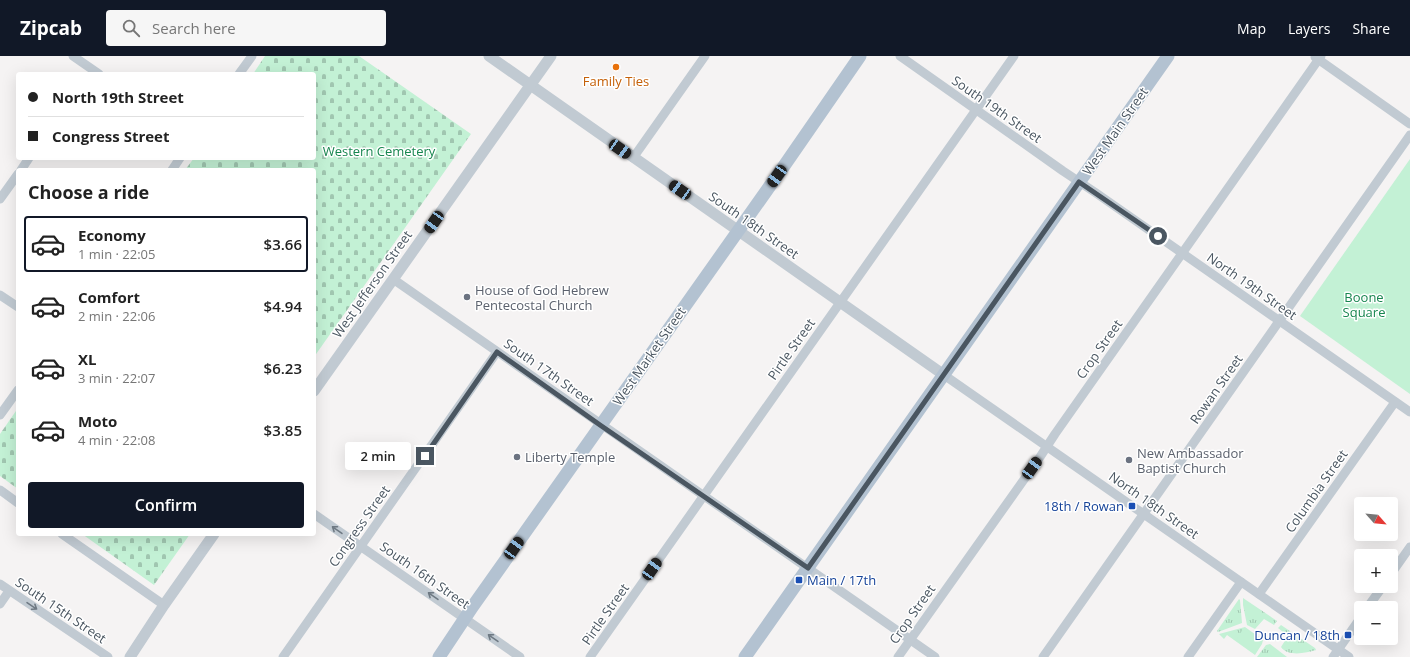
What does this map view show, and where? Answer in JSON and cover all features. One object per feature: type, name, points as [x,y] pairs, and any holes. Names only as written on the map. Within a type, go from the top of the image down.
[{"type":"main road","name":"West Market Street","points":[[440,657],[600,425],[860,56]]},
{"type":"main road","name":"West Main Street","points":[[745,657],[1168,56]]},
{"type":"street","points":[[73,56],[93,72]]},
{"type":"street","points":[[240,72],[252,56]]},
{"type":"street","name":"South 18th Street","points":[[489,56],[944,375]]},
{"type":"street","name":"West Jefferson Street","points":[[316,389],[551,56]]},
{"type":"street","points":[[633,158],[705,56]]},
{"type":"street","name":"South 19th Street","points":[[900,56],[1079,182]]},
{"type":"street","name":"Pirtle Street","points":[[590,657],[1014,56]]},
{"type":"street","points":[[1318,57],[1410,124]]},
{"type":"street","name":"Crop Street","points":[[898,657],[1183,253],[1318,57]]},
{"type":"street","name":"Rowan Street","points":[[1043,657],[1410,135]]},
{"type":"street","points":[[0,200],[16,177]]},
{"type":"street","name":"North 19th Street","points":[[1079,182],[1410,412]]},
{"type":"street","name":"South 17th Street","points":[[393,279],[600,425],[935,657]]},
{"type":"street","points":[[0,295],[16,306]]},
{"type":"street","name":"Congress Street","points":[[282,657],[497,352]]},
{"type":"street","name":"North 18th Street","points":[[944,375],[1259,594],[1336,653],[1349,657]]},
{"type":"street","points":[[0,415],[16,393]]},
{"type":"street","name":"Columbia Street","points":[[1259,594],[1395,402]]},
{"type":"street","points":[[0,490],[16,502]]},
{"type":"street","name":"South 16th Street","points":[[316,515],[520,657]]},
{"type":"street","points":[[65,536],[164,605]]},
{"type":"street","points":[[130,657],[164,605],[213,536]]},
{"type":"street","points":[[1398,564],[1410,547]]},
{"type":"street","points":[[1188,657],[1241,582]]},
{"type":"street","name":"South 15th Street","points":[[0,584],[108,657]]},
{"type":"street","points":[[0,604],[9,591]]},
{"type":"street","points":[[1336,653],[1354,627]]},
{"type":"green space","name":"Western Cemetery","points":[[265,56],[359,56],[471,134],[316,354],[316,168],[186,168],[192,160],[316,160],[316,72],[254,72]]},
{"type":"green space","name":"Boone Square","points":[[1410,159],[1410,394],[1300,316]]},
{"type":"green space","points":[[16,411],[16,488],[0,476],[0,434]]},
{"type":"green space","points":[[85,536],[189,536],[154,585]]},
{"type":"green space","points":[[1243,598],[1277,621],[1274,625],[1264,619],[1255,629],[1247,625]]},
{"type":"green space","points":[[1239,599],[1242,623],[1218,632],[1217,631]]},
{"type":"green space","points":[[1281,625],[1316,650],[1293,653],[1284,650],[1281,647],[1288,636],[1278,628]]},
{"type":"green space","points":[[1245,627],[1263,640],[1255,655],[1227,635],[1224,639],[1219,634]]},
{"type":"green space","points":[[1243,629],[1247,629],[1261,641],[1256,651],[1237,639]]},
{"type":"green space","points":[[1270,644],[1287,657],[1257,657],[1266,645]]},
{"type":"place","name":"Family Ties","points":[[616,67]]},
{"type":"place","name":"House of God Hebrew Pentecostal Church","points":[[467,297]]},
{"type":"place","name":"Liberty Temple","points":[[517,457]]},
{"type":"place","name":"New Ambassador Baptist Church","points":[[1129,460]]},
{"type":"place","name":"18th / Rowan","points":[[1132,506]]},
{"type":"place","name":"Main / 17th","points":[[799,580]]},
{"type":"place","name":"Duncan / 18th","points":[[1348,635]]},
{"type":"route","points":[[425,456],[497,352],[600,425],[808,568],[1079,182],[1158,236]]}]
